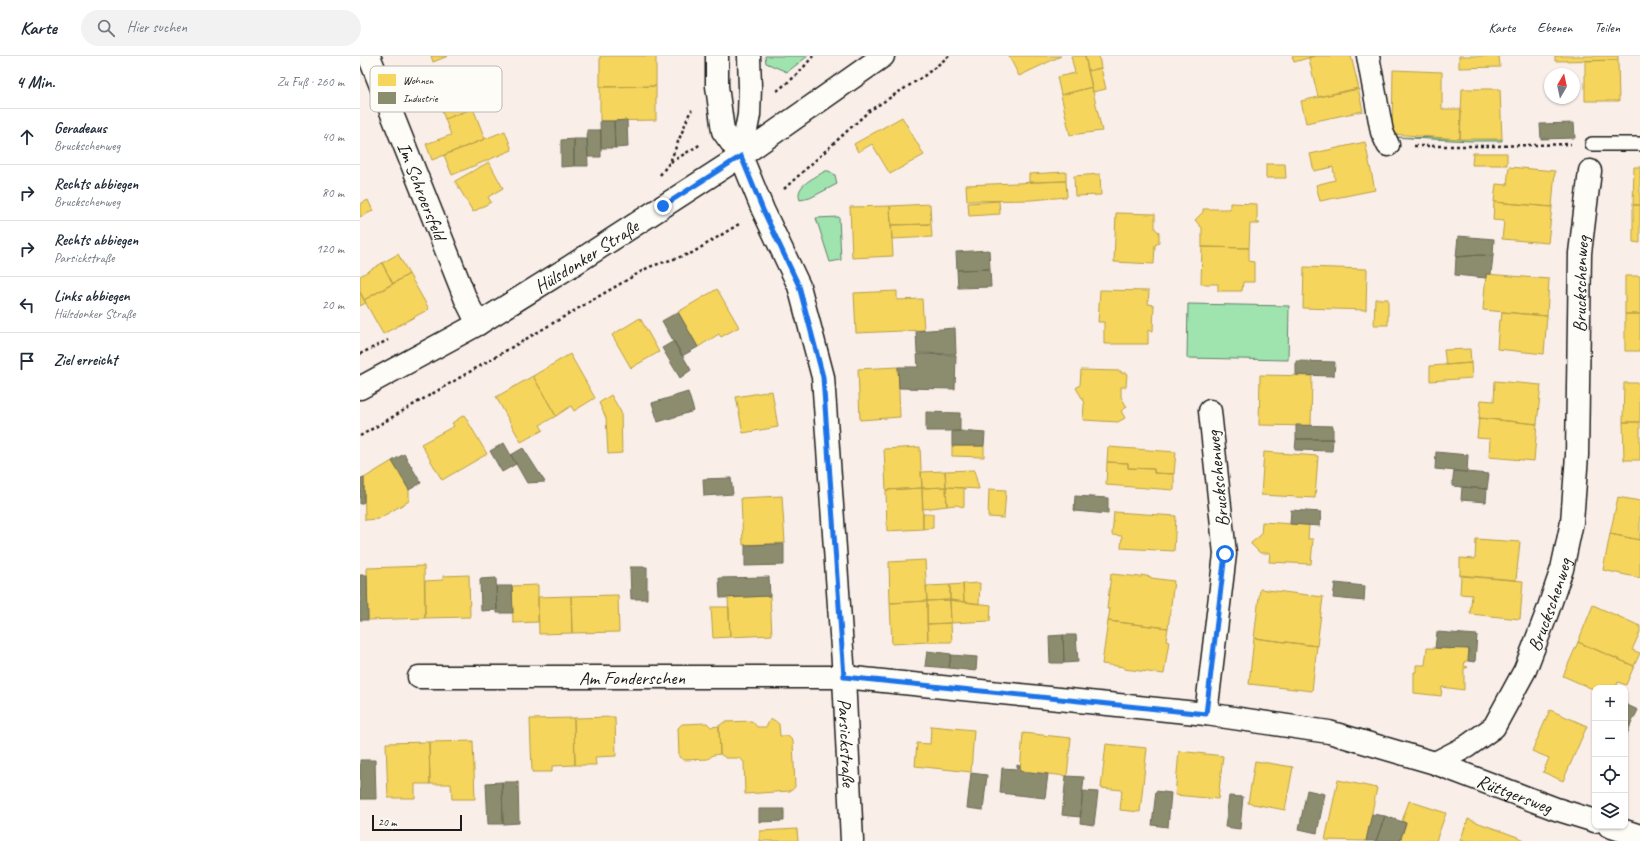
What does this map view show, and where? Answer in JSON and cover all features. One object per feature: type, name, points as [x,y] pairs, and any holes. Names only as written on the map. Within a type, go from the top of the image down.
[{"type":"street","name":"Im Schroersfeld","points":[[369,56],[373,66]]},
{"type":"street","name":"Parsickstraße","points":[[717,56],[717,86],[723,131],[741,156],[763,210],[799,286],[823,377],[844,677],[852,841]]},
{"type":"street","points":[[741,156],[749,115],[749,56]]},
{"type":"street","name":"Hülsdonker Straße","points":[[360,388],[478,324],[741,156],[883,56]]},
{"type":"street","points":[[1368,56],[1382,132],[1388,146]]},
{"type":"street","name":"Im Schroersfeld","points":[[391,112],[466,300],[478,324]]},
{"type":"street","name":"Bruckschenweg","points":[[1435,763],[1466,747],[1494,727],[1525,670],[1562,569],[1572,522],[1578,455],[1580,253],[1590,171]]},
{"type":"street","name":"Bruckschenweg","points":[[1206,714],[1225,554],[1210,411]]},
{"type":"street","name":"Am Fonderschen","points":[[420,677],[844,677]]},
{"type":"street","points":[[844,677],[1206,714],[1329,732],[1435,763]]},
{"type":"street","name":"Rüttgersweg","points":[[1435,763],[1592,821]]},
{"type":"street","points":[[1618,829],[1640,836]]},
{"type":"lane","points":[[1592,144],[1640,144]]},
{"type":"path","points":[[360,436],[649,267],[692,253],[763,210],[806,167],[869,111],[924,76],[949,56]]},
{"type":"path","points":[[1388,146],[1592,144]]},
{"type":"green space","points":[[765,56],[808,56],[787,72],[766,63]]},
{"type":"green space","points":[[1390,137],[1502,139],[1502,141],[1471,141]]},
{"type":"green space","points":[[825,171],[829,171],[835,175],[837,184],[810,198],[800,200],[800,190],[806,182]]},
{"type":"green space","points":[[839,217],[841,260],[830,262],[816,218]]},
{"type":"green space","points":[[1188,304],[1289,306],[1288,360],[1187,358]]},
{"type":"building: Wohnen","points":[[431,56],[448,56],[433,62]]},
{"type":"building: Wohnen","points":[[600,56],[656,56],[656,86],[600,87]]},
{"type":"building: Wohnen","points":[[1009,56],[1061,56],[1019,76]]},
{"type":"building: Wohnen","points":[[1071,56],[1085,56],[1092,87],[1061,95],[1057,77],[1075,73]]},
{"type":"building: Wohnen","points":[[1085,56],[1099,56],[1101,68],[1088,71]]},
{"type":"building: Wohnen","points":[[1292,56],[1315,56],[1294,62]]},
{"type":"building: Wohnen","points":[[1351,56],[1359,89],[1318,97],[1309,59],[1309,57]]},
{"type":"building: Wohnen","points":[[1459,56],[1499,56],[1500,67],[1459,68]]},
{"type":"building: Wohnen","points":[[1555,56],[1618,56],[1618,60],[1555,61]]},
{"type":"building: Wohnen","points":[[1618,60],[1619,101],[1585,101],[1585,61]]},
{"type":"building: Wohnen","points":[[1101,68],[1106,89],[1093,92],[1088,71]]},
{"type":"building: Wohnen","points":[[1393,70],[1442,72],[1442,109],[1461,109],[1460,139],[1392,134]]},
{"type":"building: Wohnen","points":[[656,86],[656,120],[600,121],[600,87]]},
{"type":"building: Wohnen","points":[[1092,87],[1102,131],[1070,135],[1061,95]]},
{"type":"building: Wohnen","points":[[1358,88],[1363,111],[1306,123],[1301,101]]},
{"type":"building: Wohnen","points":[[1462,89],[1500,89],[1502,139],[1460,139]]},
{"type":"building: Wohnen","points":[[442,112],[464,112],[445,119]]},
{"type":"building: Wohnen","points":[[463,112],[475,112],[485,139],[432,160],[426,144],[451,135],[445,119]]},
{"type":"building: Wohnen","points":[[902,117],[924,155],[890,174],[872,144],[858,152],[854,144]]},
{"type":"building: Wohnen","points":[[505,131],[512,150],[452,175],[444,155]]},
{"type":"building: Wohnen","points":[[1365,142],[1375,190],[1320,201],[1316,185],[1335,180],[1333,167],[1314,171],[1310,154]]},
{"type":"building: Wohnen","points":[[1473,153],[1507,153],[1507,165],[1472,165]]},
{"type":"building: Wohnen","points":[[489,162],[503,188],[488,197],[491,202],[473,212],[455,181]]},
{"type":"building: Wohnen","points":[[1266,164],[1285,164],[1286,178],[1266,178]]},
{"type":"building: Wohnen","points":[[1509,167],[1555,171],[1552,207],[1494,202],[1496,184],[1507,185]]},
{"type":"building: Wohnen","points":[[1634,167],[1640,167],[1640,205],[1633,205]]},
{"type":"building: Wohnen","points":[[1066,172],[1066,181],[1029,182],[1029,174]]},
{"type":"building: Wohnen","points":[[1100,174],[1101,195],[1075,196],[1074,176]]},
{"type":"building: Wohnen","points":[[1066,181],[1067,197],[1031,200],[967,201],[966,185]]},
{"type":"building: Wohnen","points":[[368,200],[373,211],[360,217],[360,204]]},
{"type":"building: Wohnen","points":[[999,201],[1000,214],[969,216],[968,203]]},
{"type":"building: Wohnen","points":[[1494,202],[1552,207],[1548,243],[1502,239],[1504,221],[1493,220]]},
{"type":"building: Wohnen","points":[[1230,203],[1257,204],[1257,223],[1260,223],[1250,224],[1249,248],[1202,247],[1202,228],[1195,220],[1203,212],[1203,209],[1230,209]]},
{"type":"building: Wohnen","points":[[930,204],[931,224],[891,225],[890,206]]},
{"type":"building: Wohnen","points":[[1633,205],[1640,205],[1640,243],[1633,242]]},
{"type":"building: Wohnen","points":[[890,206],[893,256],[852,258],[850,207]]},
{"type":"building: Wohnen","points":[[1116,213],[1155,214],[1155,229],[1159,232],[1159,243],[1155,245],[1154,264],[1114,262]]},
{"type":"building: Wohnen","points":[[931,224],[932,237],[892,239],[891,225]]},
{"type":"building: Wohnen","points":[[1202,247],[1249,248],[1249,261],[1254,262],[1254,282],[1243,282],[1242,291],[1218,291],[1218,284],[1201,284]]},
{"type":"building: Wohnen","points":[[398,254],[409,274],[393,284],[382,263]]},
{"type":"building: Wohnen","points":[[382,263],[393,284],[364,300],[360,292],[360,276]]},
{"type":"building: Wohnen","points":[[1304,267],[1367,269],[1366,310],[1303,308]]},
{"type":"building: Wohnen","points":[[409,274],[429,309],[383,334],[364,300]]},
{"type":"building: Wohnen","points":[[1486,274],[1549,279],[1547,316],[1483,310]]},
{"type":"building: Wohnen","points":[[1625,276],[1640,276],[1640,314],[1625,314]]},
{"type":"building: Wohnen","points":[[717,289],[739,327],[721,337],[719,334],[698,347],[678,312]]},
{"type":"building: Wohnen","points":[[1100,290],[1149,291],[1148,304],[1154,305],[1153,331],[1148,330],[1148,344],[1104,344],[1104,322],[1098,322]]},
{"type":"building: Wohnen","points":[[897,291],[897,300],[922,299],[924,330],[856,333],[854,293]]},
{"type":"building: Wohnen","points":[[360,292],[366,303],[360,306]]},
{"type":"building: Wohnen","points":[[1375,299],[1388,299],[1388,325],[1374,325]]},
{"type":"building: Wohnen","points":[[1502,312],[1547,316],[1544,354],[1497,349],[1499,320],[1501,321]]},
{"type":"building: Wohnen","points":[[1625,314],[1640,314],[1640,351],[1625,351]]},
{"type":"building: Wohnen","points":[[640,318],[659,352],[631,368],[612,335]]},
{"type":"building: Wohnen","points":[[1470,349],[1471,363],[1446,365],[1444,350]]},
{"type":"building: Wohnen","points":[[570,354],[595,398],[574,411],[571,406],[556,416],[533,376]]},
{"type":"building: Wohnen","points":[[1471,363],[1472,378],[1430,381],[1430,366]]},
{"type":"building: Wohnen","points":[[898,367],[900,417],[860,420],[858,369]]},
{"type":"building: Wohnen","points":[[1081,370],[1121,371],[1121,373],[1127,373],[1126,387],[1121,387],[1121,397],[1127,407],[1121,411],[1125,418],[1118,422],[1083,420],[1085,403],[1076,388],[1080,385]]},
{"type":"building: Wohnen","points":[[1260,375],[1312,376],[1311,426],[1259,425]]},
{"type":"building: Wohnen","points":[[533,376],[556,416],[540,425],[543,430],[521,442],[496,397]]},
{"type":"building: Wohnen","points":[[1495,381],[1541,385],[1537,424],[1479,418],[1481,400],[1494,401]]},
{"type":"building: Wohnen","points":[[1624,383],[1640,383],[1640,422],[1623,422]]},
{"type":"building: Wohnen","points":[[772,391],[778,427],[743,433],[736,397]]},
{"type":"building: Wohnen","points":[[611,395],[621,412],[622,453],[608,454],[606,418],[599,403]]},
{"type":"building: Wohnen","points":[[464,415],[487,454],[442,480],[421,444],[454,426],[452,423]]},
{"type":"building: Wohnen","points":[[1479,418],[1537,424],[1534,461],[1489,457],[1490,439],[1477,438]]},
{"type":"building: Wohnen","points":[[1623,422],[1640,422],[1640,460],[1624,460]]},
{"type":"building: Wohnen","points":[[952,446],[984,446],[984,457],[952,456]]},
{"type":"building: Wohnen","points":[[920,447],[922,488],[886,490],[884,449]]},
{"type":"building: Wohnen","points":[[1108,447],[1176,452],[1174,474],[1154,473],[1154,469],[1128,468],[1128,463],[1107,462]]},
{"type":"building: Wohnen","points":[[1264,452],[1318,456],[1315,498],[1261,495]]},
{"type":"building: Wohnen","points":[[392,461],[409,490],[409,501],[378,519],[365,520],[364,478]]},
{"type":"building: Wohnen","points":[[1107,462],[1128,463],[1128,468],[1154,469],[1154,473],[1174,474],[1174,490],[1106,485]]},
{"type":"building: Wohnen","points":[[974,470],[979,489],[946,487],[945,471]]},
{"type":"building: Wohnen","points":[[945,471],[946,487],[922,488],[921,472]]},
{"type":"building: Wohnen","points":[[946,487],[964,488],[964,507],[956,505],[947,506]]},
{"type":"building: Wohnen","points":[[946,487],[947,506],[923,509],[922,488]]},
{"type":"building: Wohnen","points":[[922,488],[923,529],[887,531],[886,490]]},
{"type":"building: Wohnen","points":[[989,489],[1006,490],[1004,518],[988,517]]},
{"type":"building: Wohnen","points":[[782,496],[785,543],[743,545],[741,498]]},
{"type":"building: Wohnen","points":[[1618,497],[1640,501],[1640,540],[1610,534]]},
{"type":"building: Wohnen","points":[[1114,512],[1176,516],[1174,551],[1121,548],[1122,536],[1112,535]]},
{"type":"building: Wohnen","points":[[923,514],[933,514],[933,528],[923,529]]},
{"type":"building: Wohnen","points":[[1262,522],[1309,525],[1308,539],[1313,539],[1311,564],[1269,562],[1270,553],[1260,553],[1251,544],[1261,535]]},
{"type":"building: Wohnen","points":[[1610,534],[1640,540],[1640,578],[1603,570]]},
{"type":"building: Wohnen","points":[[1476,539],[1520,542],[1516,580],[1459,575],[1460,558],[1475,559]]},
{"type":"building: Wohnen","points":[[925,560],[927,601],[890,603],[889,562]]},
{"type":"building: Wohnen","points":[[424,566],[425,618],[368,620],[367,568]]},
{"type":"building: Wohnen","points":[[1111,574],[1141,577],[1141,575],[1174,581],[1168,628],[1108,621],[1110,609],[1107,609]]},
{"type":"building: Wohnen","points":[[469,575],[470,617],[425,618],[425,581],[443,580],[443,576]]},
{"type":"building: Wohnen","points":[[1461,576],[1523,581],[1520,619],[1470,614],[1472,595],[1460,594]]},
{"type":"building: Wohnen","points":[[980,583],[979,604],[964,602],[963,584]]},
{"type":"building: Wohnen","points":[[963,584],[964,602],[950,600],[950,585]]},
{"type":"building: Wohnen","points":[[538,585],[538,622],[513,623],[512,586]]},
{"type":"building: Wohnen","points":[[950,585],[950,600],[927,601],[926,586]]},
{"type":"building: Wohnen","points":[[1260,589],[1323,597],[1317,646],[1254,638]]},
{"type":"building: Wohnen","points":[[618,595],[619,632],[572,633],[571,596]]},
{"type":"building: Wohnen","points":[[571,596],[572,633],[539,634],[538,597]]},
{"type":"building: Wohnen","points":[[770,596],[772,635],[730,637],[728,598]]},
{"type":"building: Wohnen","points":[[950,600],[951,623],[927,624],[927,601]]},
{"type":"building: Wohnen","points":[[950,600],[991,605],[990,621],[951,623]]},
{"type":"building: Wohnen","points":[[927,601],[928,642],[892,644],[890,603]]},
{"type":"building: Wohnen","points":[[1593,605],[1640,626],[1640,632],[1632,650],[1640,653],[1634,666],[1578,642]]},
{"type":"building: Wohnen","points":[[711,607],[729,607],[730,637],[713,638]]},
{"type":"building: Wohnen","points":[[1108,621],[1168,628],[1166,640],[1169,641],[1164,674],[1124,669],[1124,667],[1102,664]]},
{"type":"building: Wohnen","points":[[951,623],[952,642],[928,642],[927,624]]},
{"type":"building: Wohnen","points":[[1254,638],[1317,646],[1312,691],[1249,684]]},
{"type":"building: Wohnen","points":[[1578,642],[1634,666],[1626,685],[1618,682],[1617,685],[1592,685],[1592,689],[1563,676]]},
{"type":"building: Wohnen","points":[[1451,647],[1469,649],[1468,661],[1465,661],[1464,666],[1468,667],[1464,668],[1464,690],[1442,687],[1441,696],[1414,693],[1414,672],[1416,672],[1416,665],[1425,665],[1427,648],[1451,649]]},
{"type":"building: Wohnen","points":[[1550,710],[1587,726],[1563,781],[1543,772],[1549,758],[1532,751]]},
{"type":"building: Wohnen","points":[[615,717],[616,756],[595,757],[596,765],[575,765],[574,718]]},
{"type":"building: Wohnen","points":[[574,718],[575,765],[552,766],[552,772],[532,772],[530,719]]},
{"type":"building: Wohnen","points":[[770,720],[774,720],[779,724],[780,736],[788,736],[793,741],[795,787],[790,791],[745,794],[744,762],[739,758],[726,758],[720,754],[719,726],[724,722],[752,721],[757,727],[766,727]]},
{"type":"building: Wohnen","points":[[707,723],[711,727],[719,726],[720,754],[713,755],[708,759],[684,760],[679,757],[678,728],[682,724]]},
{"type":"building: Wohnen","points":[[931,726],[974,730],[971,772],[915,766],[917,743],[930,744]]},
{"type":"building: Wohnen","points":[[1023,733],[1071,738],[1067,776],[1020,771]]},
{"type":"building: Wohnen","points":[[473,741],[475,799],[452,799],[451,784],[430,784],[429,742]]},
{"type":"building: Wohnen","points":[[429,742],[430,784],[415,784],[415,798],[388,798],[386,743]]},
{"type":"building: Wohnen","points":[[1106,744],[1147,748],[1140,812],[1120,810],[1122,790],[1101,788]]},
{"type":"building: Wohnen","points":[[1179,751],[1223,756],[1218,799],[1175,795]]},
{"type":"building: Wohnen","points":[[1255,761],[1293,767],[1285,810],[1248,803]]},
{"type":"building: Wohnen","points":[[1338,780],[1377,788],[1366,841],[1325,840]]},
{"type":"building: Wohnen","points":[[1409,801],[1446,813],[1436,841],[1400,841],[1406,823],[1402,821]]},
{"type":"building: Wohnen","points":[[1468,819],[1523,839],[1523,841],[1460,841]]},
{"type":"building: Wohnen","points":[[797,829],[798,841],[760,841],[760,831]]},
{"type":"building: Industrie","points":[[627,120],[628,147],[615,148],[614,121]]},
{"type":"building: Industrie","points":[[600,121],[614,121],[615,148],[601,148]]},
{"type":"building: Industrie","points":[[1574,123],[1575,138],[1541,139],[1540,124]]},
{"type":"building: Industrie","points":[[587,130],[601,130],[601,157],[588,157]]},
{"type":"building: Industrie","points":[[574,139],[587,139],[588,166],[574,166]]},
{"type":"building: Industrie","points":[[574,139],[574,166],[561,167],[561,140]]},
{"type":"building: Industrie","points":[[1458,236],[1494,239],[1493,256],[1480,255],[1456,257]]},
{"type":"building: Industrie","points":[[989,250],[990,269],[957,270],[956,252]]},
{"type":"building: Industrie","points":[[1480,255],[1493,256],[1491,274],[1486,274],[1486,278],[1455,275],[1456,257]]},
{"type":"building: Industrie","points":[[990,269],[991,287],[958,288],[957,270]]},
{"type":"building: Industrie","points":[[678,312],[698,347],[682,356],[662,321]]},
{"type":"building: Industrie","points":[[955,328],[956,354],[917,353],[916,331]]},
{"type":"building: Industrie","points":[[674,341],[691,370],[680,378],[662,348]]},
{"type":"building: Industrie","points":[[917,354],[956,355],[955,389],[899,388],[898,367],[918,367]]},
{"type":"building: Industrie","points":[[1296,361],[1335,362],[1334,376],[1296,375]]},
{"type":"building: Industrie","points":[[688,392],[694,411],[658,422],[652,403]]},
{"type":"building: Industrie","points":[[926,412],[960,413],[960,431],[926,431]]},
{"type":"building: Industrie","points":[[1296,425],[1333,426],[1333,439],[1296,439]]},
{"type":"building: Industrie","points":[[960,431],[985,433],[984,446],[952,446],[952,432]]},
{"type":"building: Industrie","points":[[1296,439],[1333,439],[1332,451],[1295,450]]},
{"type":"building: Industrie","points":[[504,443],[516,464],[502,472],[490,451]]},
{"type":"building: Industrie","points":[[523,448],[545,482],[527,483],[511,455]]},
{"type":"building: Industrie","points":[[1436,452],[1468,455],[1467,472],[1435,469]]},
{"type":"building: Industrie","points":[[404,454],[421,483],[409,490],[392,461]]},
{"type":"building: Industrie","points":[[1454,471],[1489,474],[1487,489],[1452,486]]},
{"type":"building: Industrie","points":[[360,478],[364,478],[364,502],[360,504]]},
{"type":"building: Industrie","points":[[731,478],[733,494],[704,496],[703,479]]},
{"type":"building: Industrie","points":[[1462,487],[1487,489],[1486,502],[1461,500]]},
{"type":"building: Industrie","points":[[1075,496],[1108,498],[1108,514],[1074,511]]},
{"type":"building: Industrie","points":[[1291,510],[1321,512],[1320,526],[1290,524]]},
{"type":"building: Industrie","points":[[784,544],[784,565],[745,566],[745,545]]},
{"type":"building: Industrie","points":[[630,567],[647,567],[647,599],[631,599]]},
{"type":"building: Industrie","points":[[360,575],[367,575],[368,620],[360,620]]},
{"type":"building: Industrie","points":[[769,577],[770,596],[720,598],[719,578]]},
{"type":"building: Industrie","points":[[496,578],[497,610],[481,611],[480,579]]},
{"type":"building: Industrie","points":[[1335,583],[1365,586],[1364,601],[1333,598]]},
{"type":"building: Industrie","points":[[496,586],[512,586],[513,613],[497,613]]},
{"type":"building: Industrie","points":[[1437,632],[1477,635],[1475,662],[1468,661],[1469,649],[1435,648]]},
{"type":"building: Industrie","points":[[1063,635],[1064,663],[1050,663],[1049,636]]},
{"type":"building: Industrie","points":[[1063,635],[1076,635],[1078,662],[1064,663]]},
{"type":"building: Industrie","points":[[927,651],[951,654],[949,668],[925,666]]},
{"type":"building: Industrie","points":[[951,655],[977,657],[976,671],[949,668]]},
{"type":"building: Industrie","points":[[1628,705],[1638,710],[1631,724],[1628,722]]},
{"type":"building: Industrie","points":[[1628,722],[1631,724],[1628,732]]},
{"type":"building: Industrie","points":[[360,760],[375,760],[376,799],[360,799]]},
{"type":"building: Industrie","points":[[1017,765],[1020,766],[1020,771],[1048,774],[1045,798],[1000,793],[1002,768],[1017,769]]},
{"type":"building: Industrie","points":[[971,773],[987,775],[983,810],[967,808]]},
{"type":"building: Industrie","points":[[1066,776],[1084,777],[1080,817],[1062,815]]},
{"type":"building: Industrie","points":[[502,782],[503,824],[488,824],[486,783]]},
{"type":"building: Industrie","points":[[502,782],[518,782],[519,823],[503,824]]},
{"type":"building: Industrie","points":[[1307,790],[1325,794],[1317,833],[1299,829]]},
{"type":"building: Industrie","points":[[1083,791],[1098,792],[1094,825],[1080,823]]},
{"type":"building: Industrie","points":[[1156,791],[1171,793],[1168,827],[1152,825]]},
{"type":"building: Industrie","points":[[1229,796],[1243,797],[1240,829],[1225,827]]},
{"type":"building: Industrie","points":[[759,809],[784,809],[784,821],[759,822]]},
{"type":"building: Industrie","points":[[1372,814],[1385,816],[1376,841],[1366,841]]},
{"type":"building: Industrie","points":[[1385,816],[1406,823],[1400,841],[1376,841]]},
{"type":"route","points":[[663,206],[741,156],[763,210],[799,286],[823,377],[844,677],[1206,714],[1225,554]]}]
